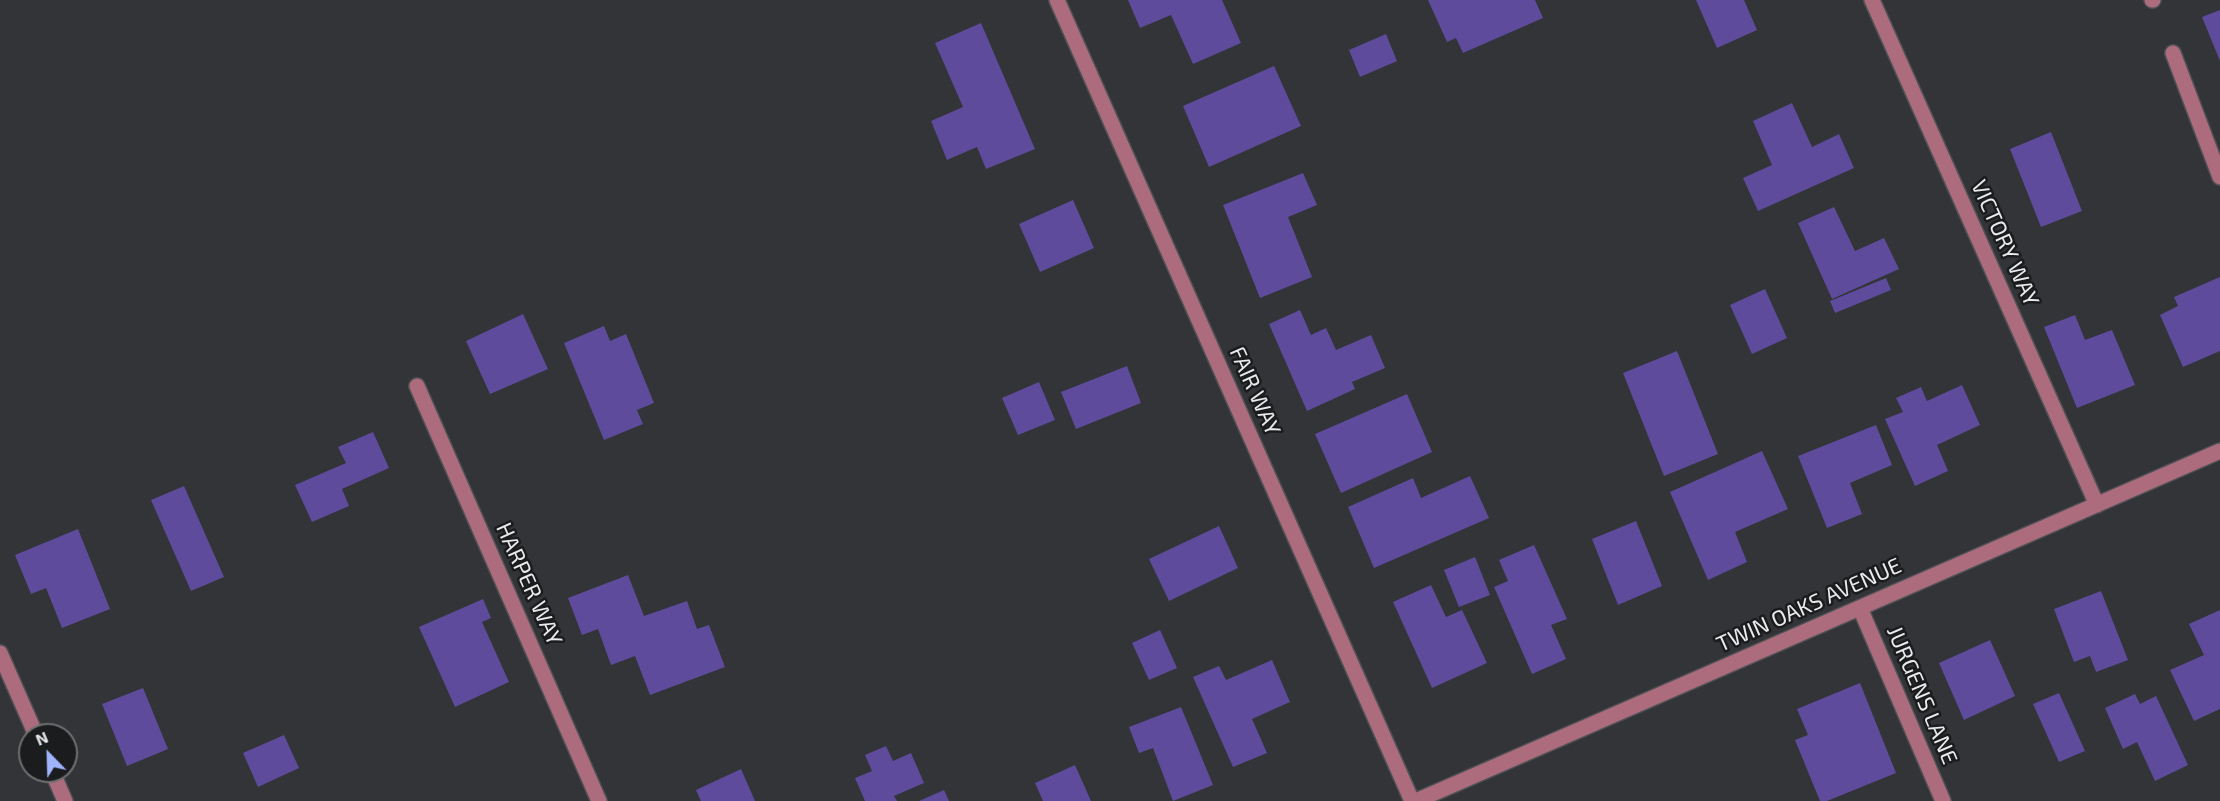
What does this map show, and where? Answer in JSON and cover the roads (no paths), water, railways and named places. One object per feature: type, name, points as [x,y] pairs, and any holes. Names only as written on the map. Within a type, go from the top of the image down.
[{"type":"street","name":"FAIR WAY","points":[[1057,0],[1414,801]]},
{"type":"street","name":"VICTORY WAY","points":[[1872,0],[2097,505]]},
{"type":"street","points":[[2173,53],[2220,177]]},
{"type":"street","name":"HARPER WAY","points":[[417,386],[599,801]]},
{"type":"street","name":"TWIN OAKS AVENUE","points":[[1414,801],[2220,451]]},
{"type":"street","name":"JURGENS LANE","points":[[1860,608],[1943,801]]},
{"type":"street","points":[[0,653],[31,723]]},
{"type":"street","points":[[57,783],[65,801]]}]
